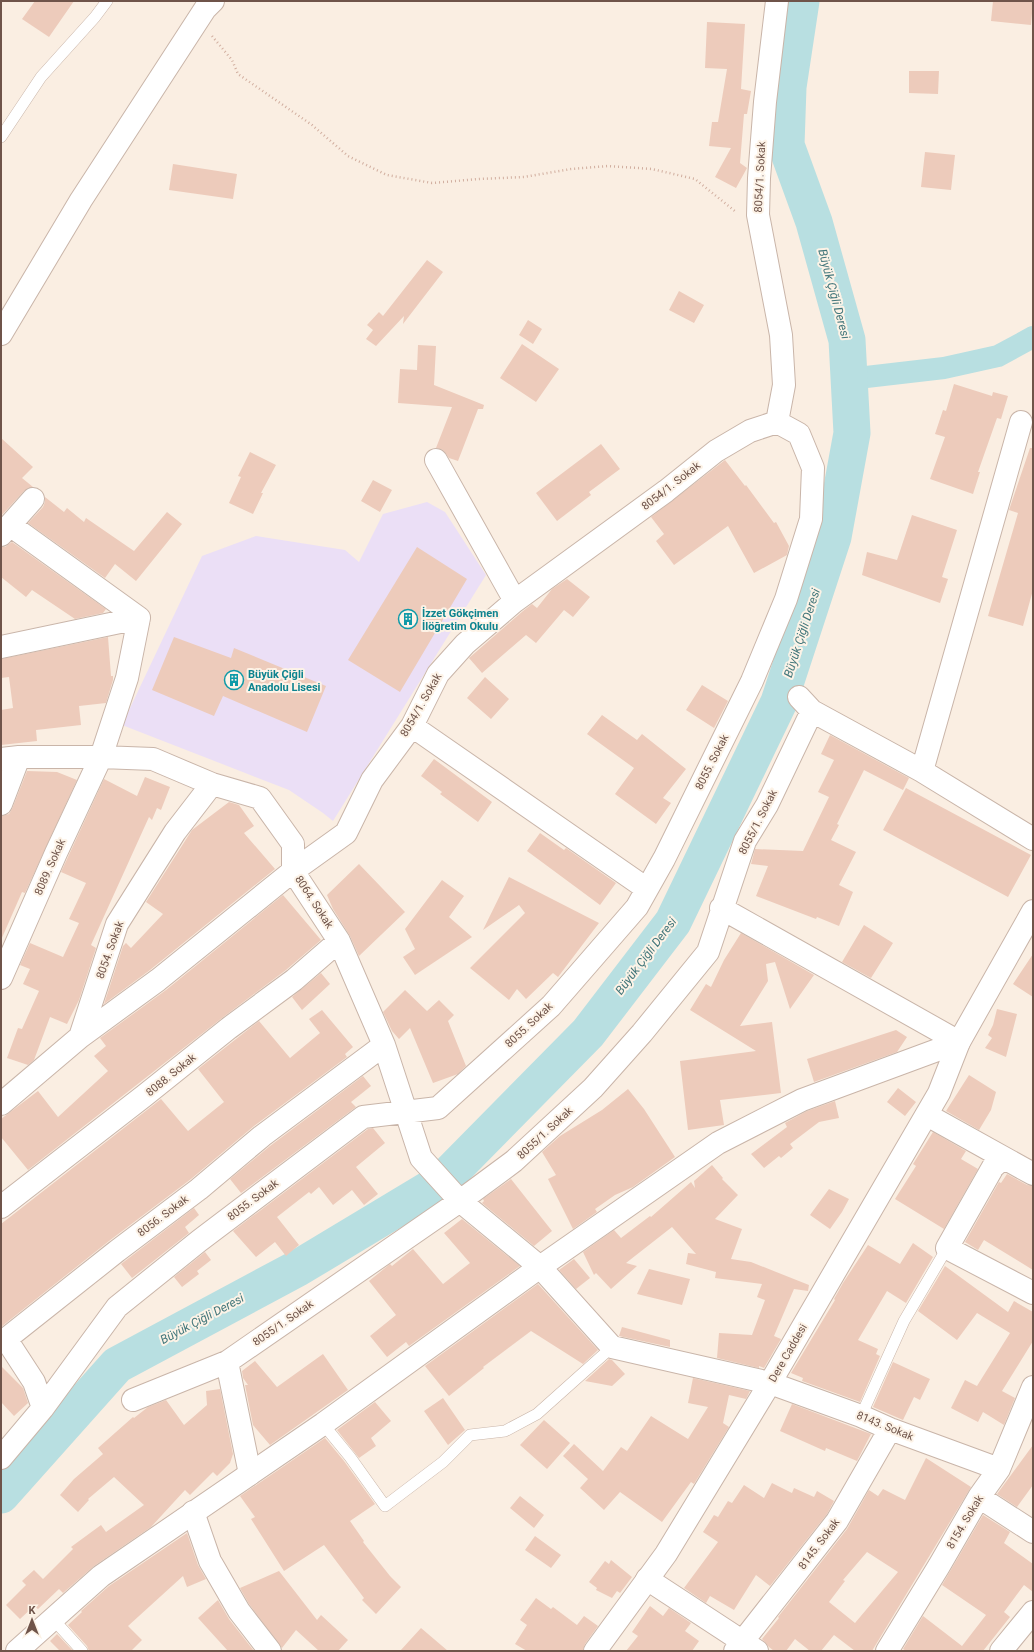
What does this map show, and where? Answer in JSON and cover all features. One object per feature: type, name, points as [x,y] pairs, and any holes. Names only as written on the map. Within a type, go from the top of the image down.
[{"type":"street","points":[[1,334],[80,200],[205,9],[213,1]]},
{"type":"street","name":"8054/1. Sokak","points":[[80,1037],[158,980],[293,870],[346,833],[372,780],[412,726],[438,674],[465,644],[515,601],[666,491],[716,451],[750,431],[777,422],[784,385],[781,335],[758,215],[758,178],[777,1]]},
{"type":"street","name":"8055. Sokak","points":[[1,1458],[43,1408],[117,1308],[144,1284],[199,1240],[363,1117],[438,1108],[551,1006],[636,907],[664,859],[752,681],[786,599],[811,519],[812,468],[799,434],[777,422]]},
{"type":"street","points":[[1021,422],[922,771],[1033,839]]},
{"type":"street","points":[[436,460],[515,601]]},
{"type":"street","points":[[33,499],[6,530],[139,618]]},
{"type":"street","points":[[1,647],[139,618]]},
{"type":"street","name":"8089. Sokak","points":[[1,978],[56,853],[101,757],[127,678],[139,618]]},
{"type":"street","name":"8055/1. Sokak","points":[[133,1400],[227,1362],[458,1198],[514,1161],[593,1088],[637,1039],[708,952],[721,908],[745,841],[767,805],[805,704],[922,771]]},
{"type":"street","points":[[412,726],[647,889]]},
{"type":"street","name":"8064. Sokak","points":[[10,758],[101,757],[153,759],[212,784],[260,798],[293,844],[293,870],[339,941],[384,1045],[421,1158],[458,1198],[540,1267],[612,1348]]},
{"type":"street","points":[[1,804],[10,758]]},
{"type":"street","name":"8054. Sokak","points":[[80,1037],[117,924],[175,832],[212,784]]},
{"type":"street","points":[[721,908],[959,1042]]},
{"type":"street","name":"Dere Caddesi","points":[[595,1651],[666,1554],[770,1383],[939,1093],[959,1042],[1033,911]]},
{"type":"street","name":"8088. Sokak","points":[[1,1207],[229,1028],[294,980],[339,941]]},
{"type":"street","points":[[1,1104],[80,1037]]},
{"type":"street","points":[[17,1651],[101,1576],[323,1424],[540,1267],[718,1143],[802,1100],[959,1042]]},
{"type":"street","name":"8056. Sokak","points":[[43,1408],[34,1382],[6,1338],[199,1189],[262,1136],[384,1045]]},
{"type":"street","points":[[927,1114],[1033,1174]]},
{"type":"street","points":[[1003,1158],[993,1167],[947,1248],[1033,1293]]},
{"type":"street","name":"8143. Sokak","points":[[612,1348],[770,1383],[999,1469]]},
{"type":"street","points":[[227,1362],[250,1474]]},
{"type":"street","name":"8154. Sokak","points":[[887,1651],[979,1497],[999,1469],[1033,1387]]},
{"type":"street","name":"8145. Sokak","points":[[745,1648],[837,1521],[890,1429]]},
{"type":"street","points":[[979,1497],[1033,1532]]},
{"type":"street","points":[[193,1512],[210,1561],[239,1611],[270,1651]]},
{"type":"street","points":[[647,1579],[745,1648]]},
{"type":"street","points":[[1001,1651],[1033,1612]]},
{"type":"lane","points":[[1,137],[41,78],[96,17],[107,1]]},
{"type":"lane","points":[[860,1416],[904,1321],[947,1248]]},
{"type":"lane","points":[[323,1424],[350,1456],[385,1506],[443,1462],[470,1435],[505,1431],[537,1414],[612,1348]]},
{"type":"lane","points":[[53,1619],[82,1651]]},
{"type":"path","points":[[197,23],[203,26],[232,60],[238,74],[312,125],[348,156],[387,175],[432,183],[524,176],[571,169],[608,166],[652,169],[695,179],[761,230]]},
{"type":"shaded area","points":[[427,502],[445,512],[486,575],[333,821],[289,790],[122,725],[202,556],[256,536],[345,550],[359,562],[383,514]]},
{"type":"building","points":[[35,1],[74,1],[49,37],[22,19]]},
{"type":"building","points":[[993,1],[1033,1],[1031,25],[991,21]]},
{"type":"building","points":[[707,22],[745,24],[741,89],[751,91],[747,114],[744,114],[740,163],[747,168],[736,188],[715,177],[731,148],[709,146],[712,122],[718,122],[727,69],[705,68]]},
{"type":"building","points":[[909,71],[939,71],[938,94],[909,93]]},
{"type":"building","points":[[925,152],[955,155],[951,190],[921,187]]},
{"type":"building","points":[[173,164],[237,174],[233,199],[169,190]]},
{"type":"building","points":[[427,260],[443,272],[403,324],[404,316],[376,346],[366,339],[373,330],[367,325],[379,312],[383,316]]},
{"type":"building","points":[[679,291],[704,305],[694,323],[669,310]]},
{"type":"building","points":[[528,320],[542,329],[533,344],[519,335]]},
{"type":"building","points":[[522,344],[559,369],[536,402],[500,378]]},
{"type":"building","points":[[418,345],[436,346],[434,385],[484,405],[483,409],[478,409],[458,461],[449,458],[443,450],[436,448],[452,407],[398,403],[400,369],[417,370]]},
{"type":"building","points":[[954,384],[992,396],[993,392],[1008,396],[1001,419],[997,418],[978,472],[980,472],[973,494],[930,479],[945,437],[935,434],[943,410],[946,411]]},
{"type":"building","points":[[1,438],[33,467],[22,478],[33,487],[24,491],[1,516]]},
{"type":"building","points":[[601,444],[620,469],[589,492],[591,495],[557,521],[536,493]]},
{"type":"building","points":[[1030,448],[1033,448],[1033,590],[1023,626],[988,616],[1018,513],[1009,510]]},
{"type":"building","points":[[250,452],[276,465],[261,493],[263,493],[253,514],[229,503],[241,477],[238,476]]},
{"type":"building","points":[[725,460],[745,486],[746,485],[774,523],[776,522],[789,546],[787,555],[754,573],[728,526],[674,565],[656,541],[664,534],[651,517]]},
{"type":"building","points":[[373,480],[392,490],[380,512],[361,501]]},
{"type":"building","points":[[45,497],[64,512],[67,508],[84,522],[86,518],[134,551],[167,512],[182,524],[136,581],[115,564],[105,578],[28,523],[43,507]]},
{"type":"building","points":[[912,515],[957,530],[942,577],[948,579],[940,603],[862,575],[867,552],[897,560]]},
{"type":"building","points":[[12,542],[106,609],[103,613],[75,619],[32,590],[26,597],[1,577],[1,547],[5,547]]},
{"type":"building","name":"İzzet Gökçimen İlöğretim Okulu","points":[[417,547],[467,579],[400,692],[348,660]]},
{"type":"building","points":[[567,579],[590,597],[573,617],[564,610],[536,643],[526,635],[482,673],[469,658],[532,604],[537,608],[552,589]]},
{"type":"building","points":[[108,637],[111,676],[113,676],[113,680],[106,703],[79,706],[81,725],[36,730],[37,741],[1,745],[1,710],[13,708],[9,677],[1,678],[1,659]]},
{"type":"building","name":"Büyük Çiğli Anadolu Lisesi","points":[[174,637],[231,658],[234,648],[326,686],[307,732],[223,696],[214,716],[152,690]]},
{"type":"building","points":[[485,677],[509,699],[491,719],[467,698]]},
{"type":"building","points":[[702,685],[728,701],[714,728],[686,710]]},
{"type":"building","points":[[602,715],[637,740],[642,734],[686,769],[663,798],[671,803],[656,824],[615,794],[634,768],[587,734]]},
{"type":"building","points":[[830,735],[909,778],[903,790],[864,770],[837,824],[839,825],[831,840],[856,852],[839,885],[853,892],[839,926],[817,917],[816,919],[756,896],[768,866],[751,864],[755,849],[803,851],[829,797],[818,792],[834,760],[821,754]]},
{"type":"building","points":[[434,759],[492,802],[478,822],[440,794],[442,792],[421,776]]},
{"type":"building","points":[[27,771],[57,772],[77,780],[25,893],[22,892],[1,940],[1,818],[2,816],[9,814],[12,809]]},
{"type":"building","points":[[145,777],[170,787],[161,810],[157,808],[152,820],[149,817],[91,945],[96,948],[79,1000],[67,1024],[50,1017],[34,1060],[28,1065],[7,1058],[18,1028],[22,1029],[39,991],[23,984],[30,969],[20,965],[30,943],[63,957],[79,923],[69,919],[86,883],[61,872],[104,779],[137,796]]},
{"type":"building","points":[[906,788],[1031,855],[1008,897],[883,830]]},
{"type":"building","points":[[229,802],[239,805],[254,826],[244,833],[275,869],[150,970],[104,1004],[123,946],[126,943],[131,948],[163,914],[146,902],[192,830]]},
{"type":"building","points":[[540,833],[564,850],[566,848],[616,883],[600,905],[527,851]]},
{"type":"building","points":[[359,864],[405,912],[359,956],[350,936],[333,909],[327,895]]},
{"type":"building","points":[[509,877],[599,923],[558,977],[553,973],[526,999],[517,989],[509,1000],[470,968],[525,913],[519,905],[483,930]]},
{"type":"building","points":[[442,880],[464,896],[449,917],[472,937],[415,975],[403,957],[415,949],[405,929]]},
{"type":"building","points":[[283,895],[321,940],[286,970],[222,1018],[28,1170],[1,1137],[1,1119],[38,1091],[58,1117],[108,1071],[94,1056],[106,1046],[100,1038],[166,990]]},
{"type":"building","points":[[864,925],[893,943],[871,978],[842,962]]},
{"type":"building","points":[[741,933],[814,975],[790,1009],[775,962],[766,964],[768,981],[740,1026],[772,1022],[781,1093],[720,1100],[724,1125],[688,1130],[680,1061],[756,1051],[690,1010],[706,984],[711,987],[724,960]]},
{"type":"building","points":[[1033,954],[1033,997],[1013,984]]},
{"type":"building","points":[[321,973],[330,984],[302,1010],[292,997]]},
{"type":"building","points":[[405,990],[427,1011],[439,1000],[454,1015],[448,1021],[466,1066],[458,1074],[433,1083],[410,1028],[399,1039],[392,1031],[383,1012]]},
{"type":"building","points":[[997,1009],[1017,1014],[1006,1057],[985,1048],[992,1038],[988,1035],[993,1025]]},
{"type":"building","points":[[322,1010],[353,1047],[345,1054],[347,1057],[254,1126],[191,1179],[109,1241],[1,1327],[1,1224],[161,1099],[188,1131],[224,1102],[198,1069],[259,1021],[290,1058],[320,1033],[309,1019]]},
{"type":"building","points":[[896,1030],[907,1037],[897,1052],[814,1082],[807,1059]]},
{"type":"building","points":[[969,1075],[996,1092],[991,1110],[979,1130],[946,1111]]},
{"type":"building","points":[[363,1076],[371,1086],[351,1102],[356,1107],[241,1193],[230,1179],[270,1146]]},
{"type":"building","points":[[898,1088],[916,1102],[905,1116],[887,1102]]},
{"type":"building","points":[[628,1089],[644,1109],[675,1157],[633,1187],[615,1195],[595,1209],[597,1212],[573,1229],[548,1179],[556,1175],[542,1152],[560,1136],[602,1110]]},
{"type":"building","points":[[835,1101],[839,1118],[819,1122],[790,1144],[793,1148],[781,1158],[779,1156],[764,1168],[751,1154],[787,1127],[785,1123],[807,1111]]},
{"type":"building","points":[[373,1128],[385,1143],[356,1167],[378,1194],[364,1205],[352,1190],[333,1205],[319,1187],[311,1194],[309,1192],[277,1217],[299,1245],[286,1256],[275,1242],[256,1257],[233,1231],[368,1129]]},
{"type":"building","points":[[933,1132],[966,1151],[961,1159],[978,1169],[944,1229],[895,1199],[916,1166],[913,1164]]},
{"type":"building","points":[[712,1165],[723,1178],[722,1179],[738,1195],[715,1219],[742,1229],[731,1259],[751,1262],[809,1285],[808,1291],[794,1289],[774,1336],[781,1339],[764,1368],[717,1358],[719,1333],[752,1335],[765,1300],[757,1297],[762,1284],[715,1278],[716,1272],[686,1264],[688,1253],[696,1254],[672,1227],[626,1263],[637,1266],[611,1289],[596,1273],[594,1275],[583,1252],[614,1230],[621,1238],[650,1216],[651,1217],[691,1182],[695,1188],[694,1181]]},
{"type":"building","points":[[1007,1174],[1027,1185],[1033,1186],[1033,1270],[984,1240],[978,1250],[965,1242],[999,1182],[1001,1183]]},
{"type":"building","points":[[511,1179],[552,1231],[534,1246],[482,1203],[484,1201],[483,1199]]},
{"type":"building","points":[[829,1189],[849,1199],[830,1229],[810,1215]]},
{"type":"building","points":[[194,1208],[199,1215],[185,1227],[189,1233],[132,1278],[121,1264]]},
{"type":"building","points":[[462,1219],[520,1266],[409,1346],[406,1342],[387,1357],[370,1336],[396,1315],[369,1281],[390,1264],[392,1266],[413,1249],[443,1284],[470,1263],[444,1233]]},
{"type":"building","points":[[913,1243],[933,1257],[906,1303],[887,1291],[858,1340],[878,1349],[876,1354],[880,1356],[860,1402],[802,1381],[803,1378],[791,1373],[835,1300],[834,1299],[843,1283],[868,1245],[900,1264]]},
{"type":"building","points":[[205,1252],[211,1260],[197,1271],[199,1274],[182,1287],[174,1277]]},
{"type":"building","points":[[574,1259],[590,1278],[576,1289],[559,1270]]},
{"type":"building","points":[[945,1266],[1008,1312],[1014,1301],[1033,1312],[1033,1341],[1002,1391],[1015,1398],[1004,1425],[983,1412],[978,1422],[951,1408],[965,1380],[977,1386],[1010,1333],[977,1313],[957,1340],[918,1311]]},
{"type":"building","points":[[649,1269],[690,1279],[682,1305],[637,1294]]},
{"type":"building","points":[[538,1284],[598,1350],[583,1364],[531,1331],[483,1367],[484,1368],[449,1396],[425,1366]]},
{"type":"building","points":[[622,1327],[670,1340],[670,1347],[619,1336]]},
{"type":"building","points":[[323,1354],[348,1390],[270,1445],[253,1425],[245,1385],[248,1385],[243,1378],[242,1371],[255,1361],[277,1387]]},
{"type":"building","points":[[609,1359],[612,1360],[625,1374],[612,1386],[585,1381]]},
{"type":"building","points":[[893,1362],[930,1379],[920,1400],[914,1397],[903,1420],[873,1407]]},
{"type":"building","points":[[1,1366],[23,1388],[28,1403],[14,1416],[1,1402]]},
{"type":"building","points":[[693,1378],[750,1391],[746,1399],[729,1395],[723,1423],[729,1427],[694,1484],[691,1482],[662,1522],[620,1492],[604,1510],[580,1488],[588,1479],[563,1456],[574,1444],[603,1471],[621,1447],[627,1451],[651,1416],[688,1439],[708,1407],[688,1403]]},
{"type":"building","points":[[220,1389],[233,1454],[230,1463],[217,1476],[213,1472],[190,1495],[185,1490],[151,1527],[94,1566],[63,1593],[59,1589],[38,1609],[34,1606],[20,1619],[6,1605],[26,1585],[22,1581],[34,1570],[43,1579],[73,1549],[71,1547],[101,1525],[106,1532],[144,1505],[114,1477],[88,1499],[89,1500],[78,1512],[60,1495],[74,1479],[103,1454],[98,1448],[133,1417],[134,1418],[148,1407],[166,1400],[184,1425],[207,1405],[206,1391]]},
{"type":"building","points":[[443,1398],[465,1430],[448,1445],[424,1411]]},
{"type":"building","points":[[375,1402],[391,1421],[371,1438],[376,1446],[359,1458],[337,1430]]},
{"type":"building","points":[[792,1404],[871,1434],[857,1461],[826,1448],[825,1451],[780,1431]]},
{"type":"building","points":[[544,1420],[570,1443],[547,1469],[520,1445]]},
{"type":"building","points":[[325,1438],[344,1461],[375,1504],[350,1521],[364,1541],[363,1542],[390,1576],[401,1587],[376,1614],[362,1600],[364,1598],[324,1545],[284,1571],[251,1519],[255,1517],[240,1496]]},
{"type":"building","points":[[1033,1445],[1033,1485],[1017,1507],[997,1494]]},
{"type":"building","points":[[926,1458],[971,1487],[872,1651],[855,1651],[834,1635],[821,1651],[810,1651],[795,1639],[786,1651],[774,1651],[769,1647],[762,1639],[847,1529],[869,1490],[878,1496],[883,1489],[905,1500]],"holes":[[[867,1552],[898,1572],[855,1623],[829,1602],[845,1581],[843,1580]]]},
{"type":"building","points":[[772,1483],[792,1493],[794,1488],[814,1497],[817,1491],[834,1501],[827,1514],[770,1586],[756,1575],[734,1610],[710,1596],[706,1603],[684,1588],[718,1542],[703,1532],[714,1515],[718,1517],[728,1501],[732,1503],[744,1485],[764,1498]]},
{"type":"building","points":[[520,1496],[544,1515],[534,1528],[510,1508]]},
{"type":"building","points":[[983,1515],[1010,1532],[1004,1543],[1033,1564],[1033,1592],[1024,1585],[1004,1612],[1010,1617],[983,1651],[906,1651],[903,1649],[923,1616],[962,1646],[986,1615],[942,1585]]},
{"type":"building","points":[[187,1533],[198,1565],[206,1579],[187,1587],[183,1576],[128,1626],[142,1640],[131,1651],[89,1651],[87,1646],[68,1625],[109,1586]]},
{"type":"building","points":[[535,1536],[561,1555],[551,1568],[525,1550]]},
{"type":"building","points":[[611,1560],[632,1577],[620,1593],[617,1591],[612,1598],[596,1590],[597,1588],[589,1582],[605,1561],[609,1564]]},
{"type":"building","points":[[279,1571],[317,1620],[321,1615],[348,1640],[338,1651],[319,1651],[296,1630],[282,1648],[249,1604],[240,1588]]},
{"type":"building","points":[[536,1598],[551,1609],[553,1607],[577,1625],[584,1616],[598,1626],[585,1644],[583,1651],[527,1651],[515,1644],[527,1625],[520,1620]]},
{"type":"building","points":[[218,1600],[229,1619],[254,1651],[228,1651],[198,1618]]},
{"type":"building","points":[[650,1606],[663,1616],[669,1608],[691,1623],[685,1631],[699,1641],[692,1651],[626,1651],[638,1636],[632,1632]]},
{"type":"building","points":[[421,1628],[448,1651],[400,1651]]},
{"type":"building","points":[[57,1634],[73,1651],[60,1651],[50,1641]]},
{"type":"waterway","name":"Büyük Çiğli Deresi","points":[[452,1171],[588,1033],[673,922],[779,702],[833,537],[852,433],[847,340],[814,222],[786,145],[788,87],[801,1]]},
{"type":"waterway","points":[[849,379],[944,368],[998,356],[1033,337]]},
{"type":"waterway","name":"Büyük Çiğli Deresi","points":[[1,1495],[117,1365],[298,1268],[436,1185]]},
{"type":"place","name":"İzzet Gökçimen İlöğretim Okulu","points":[[408,619]]},
{"type":"place","name":"Büyük Çiğli Anadolu Lisesi","points":[[234,680]]}]
